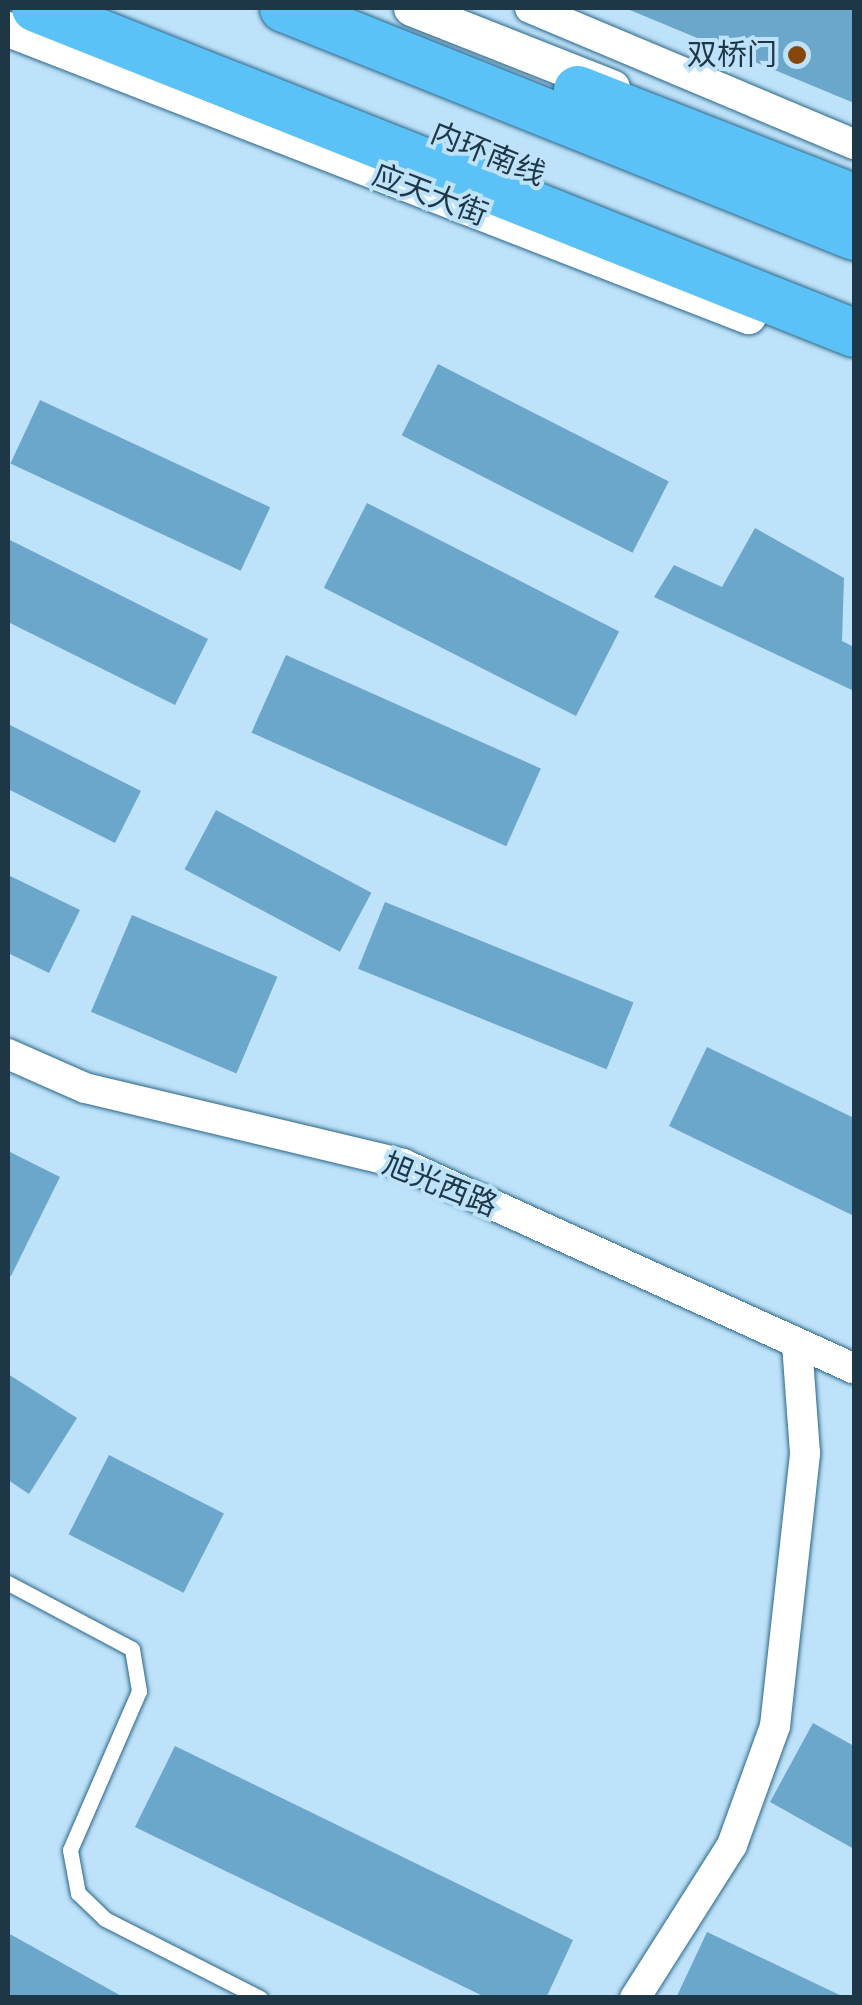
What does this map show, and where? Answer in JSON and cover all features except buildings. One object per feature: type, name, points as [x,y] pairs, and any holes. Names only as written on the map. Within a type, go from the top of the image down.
[{"type":"highway","points":[[36,8],[854,333]]},
{"type":"highway","name":"内环南线","points":[[121,8],[854,301]]},
{"type":"highway","name":"内环南线","points":[[284,8],[854,236]]},
{"type":"highway","points":[[368,8],[854,198]]},
{"type":"street","points":[[411,8],[854,183]]},
{"type":"street","points":[[530,8],[854,144]]},
{"type":"street","name":"应天大街","points":[[8,29],[854,356]]},
{"type":"street","name":"旭光西路","points":[[8,1054],[84,1088],[402,1164],[854,1369]]},
{"type":"street","points":[[635,1998],[732,1846],[775,1726],[805,1454],[797,1345]]},
{"type":"lane","points":[[8,1583],[132,1649],[139,1690],[70,1850],[78,1893],[105,1918],[260,1998]]},
{"type":"place","name":"双桥门","points":[[797,55]]}]
